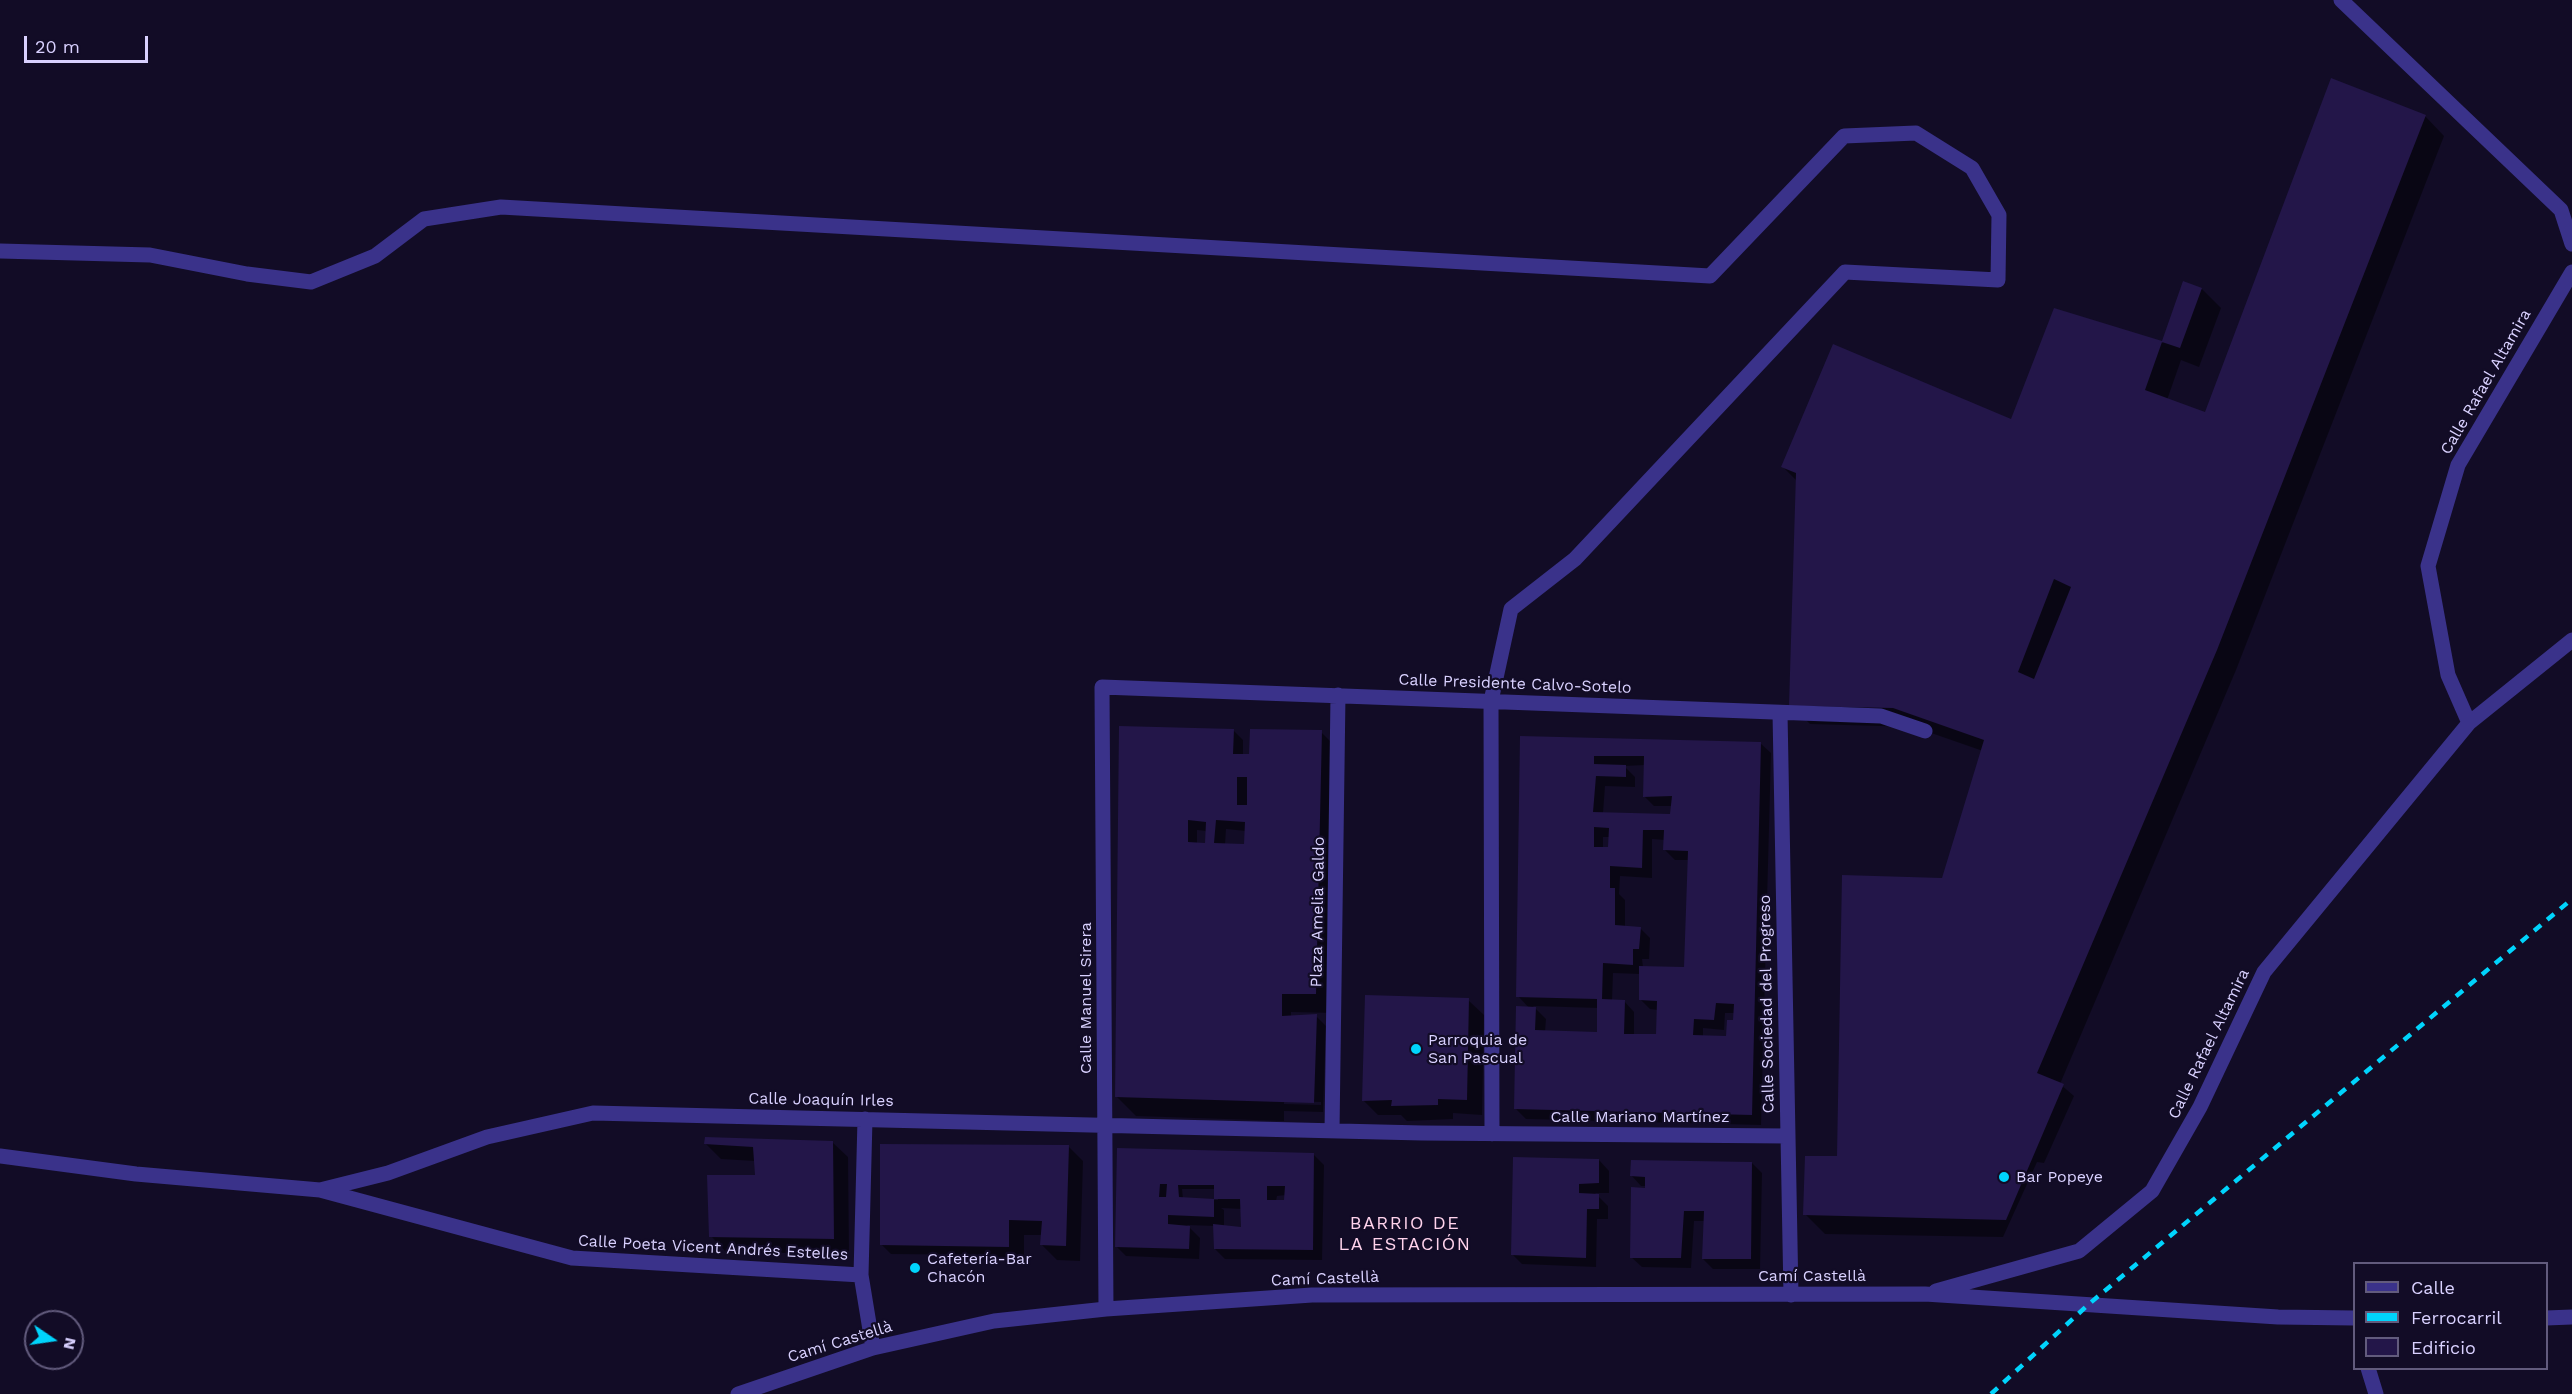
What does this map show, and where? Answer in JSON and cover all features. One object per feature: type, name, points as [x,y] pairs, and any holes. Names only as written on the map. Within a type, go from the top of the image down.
[{"type":"street","points":[[2342,0],[2561,210],[2572,244]]},
{"type":"street","points":[[0,251],[150,255],[247,274],[311,282],[375,256],[424,219],[501,207],[1710,276],[1845,136],[1916,133],[1972,168],[1999,215],[1998,280],[1845,272],[1575,559],[1511,609],[1491,700],[1492,1134]]},
{"type":"street","name":"Calle Rafael Altamira","points":[[2469,723],[2448,675],[2428,566],[2458,465],[2572,272]]},
{"type":"street","name":"Calle Rafael Altamira","points":[[1925,1294],[2079,1251],[2152,1191],[2200,1107],[2264,972],[2469,723],[2572,640]]},
{"type":"street","name":"Calle Presidente Calvo-Sotelo","points":[[1102,687],[1881,716],[1925,731]]},
{"type":"street","name":"Calle Manuel Sirera","points":[[1102,687],[1106,1309]]},
{"type":"street","name":"Plaza Amelia Galdo","points":[[1332,1131],[1338,695]]},
{"type":"street","name":"Calle Sociedad del Progreso","points":[[1780,713],[1791,1295]]},
{"type":"street","name":"Calle Joaquín Irles","points":[[320,1190],[388,1173],[487,1137],[593,1113],[1332,1131]]},
{"type":"street","points":[[865,1119],[861,1275],[873,1348]]},
{"type":"street","name":"Calle Mariano Martínez","points":[[1332,1131],[1787,1136]]},
{"type":"street","points":[[0,1156],[136,1174],[320,1190]]},
{"type":"street","name":"Calle Poeta Vicent Andrés Estelles","points":[[320,1190],[572,1258],[861,1275]]},
{"type":"street","points":[[1925,1294],[2353,1321]]},
{"type":"street","name":"Camí Castellà","points":[[738,1394],[873,1348],[994,1321],[1106,1309],[1312,1295],[1925,1294]]},
{"type":"street","points":[[2548,1317],[2572,1317]]},
{"type":"street","points":[[2369,1370],[2376,1394]]},
{"type":"building","points":[[2331,78],[2426,115],[2217,650],[2037,1073],[2064,1084],[2006,1220],[1803,1215],[1805,1156],[1837,1156],[1842,875],[1942,878],[1984,740],[1893,708],[1789,706],[1796,473],[1781,467],[1833,344],[2011,419],[2054,308],[2162,341],[2183,281],[2202,288],[2180,348],[2162,342],[2145,390],[2205,412]],"holes":[[[2054,579],[2071,587],[2034,679],[2018,672]]]},
{"type":"building","points":[[1119,726],[1234,729],[1233,754],[1249,754],[1250,729],[1322,730],[1316,994],[1282,994],[1282,1016],[1317,1014],[1314,1103],[1115,1097]],"holes":[[[1237,777],[1247,777],[1247,805],[1237,805]],[[1188,820],[1206,822],[1205,843],[1188,842]],[[1216,820],[1245,822],[1244,844],[1214,843]]]},
{"type":"building","points":[[1520,736],[1761,742],[1752,1115],[1514,1109],[1516,1006],[1536,1007],[1535,1030],[1597,1032],[1597,999],[1516,997]],"holes":[[[1594,756],[1644,756],[1643,797],[1672,796],[1670,814],[1593,812],[1596,776],[1626,777],[1626,765],[1594,764]],[[1594,827],[1609,828],[1608,847],[1594,847]],[[1643,830],[1664,830],[1663,850],[1688,851],[1684,967],[1639,966],[1639,1000],[1657,1001],[1656,1034],[1624,1034],[1625,1000],[1602,999],[1603,963],[1633,965],[1633,949],[1639,949],[1641,927],[1615,925],[1615,888],[1610,888],[1610,866],[1642,868]],[[1716,1003],[1734,1004],[1733,1020],[1727,1020],[1726,1036],[1693,1035],[1694,1019],[1714,1020]]]},
{"type":"building","name":"Parroquia de San Pascual","points":[[1365,995],[1469,998],[1467,1100],[1438,1099],[1438,1105],[1391,1106],[1392,1100],[1362,1101]]},
{"type":"building","points":[[705,1137],[833,1141],[834,1239],[709,1237],[707,1175],[755,1175],[753,1147],[704,1144]]},
{"type":"building","points":[[880,1144],[1069,1145],[1066,1246],[1040,1245],[1042,1221],[1009,1220],[1009,1247],[880,1245]]},
{"type":"building","points":[[1117,1148],[1314,1153],[1313,1250],[1214,1249],[1213,1224],[1241,1227],[1240,1199],[1214,1199],[1214,1217],[1168,1215],[1168,1224],[1190,1226],[1189,1249],[1115,1247]],"holes":[[[1160,1184],[1167,1184],[1166,1197],[1159,1197]],[[1178,1185],[1214,1185],[1214,1199],[1179,1197]],[[1267,1186],[1285,1186],[1284,1200],[1267,1200]]]},
{"type":"building","points":[[1513,1157],[1599,1159],[1599,1183],[1579,1184],[1579,1193],[1599,1194],[1599,1209],[1587,1209],[1586,1258],[1511,1255]]},
{"type":"building","points":[[1631,1160],[1752,1162],[1751,1259],[1702,1259],[1704,1211],[1684,1211],[1681,1258],[1630,1258],[1631,1187],[1645,1188],[1645,1177],[1630,1176]]},
{"type":"railway","points":[[1991,1394],[2089,1304],[2572,899]]},
{"type":"place","name":"Parroquia de San Pascual","points":[[1416,1049]]},
{"type":"place","name":"Bar Popeye","points":[[2004,1177]]},
{"type":"place","name":"Cafetería-Bar Chacón","points":[[915,1268]]},
{"type":"district","name":"BARRIO DE LA ESTACIÓN","points":[[1405,1234]]}]
